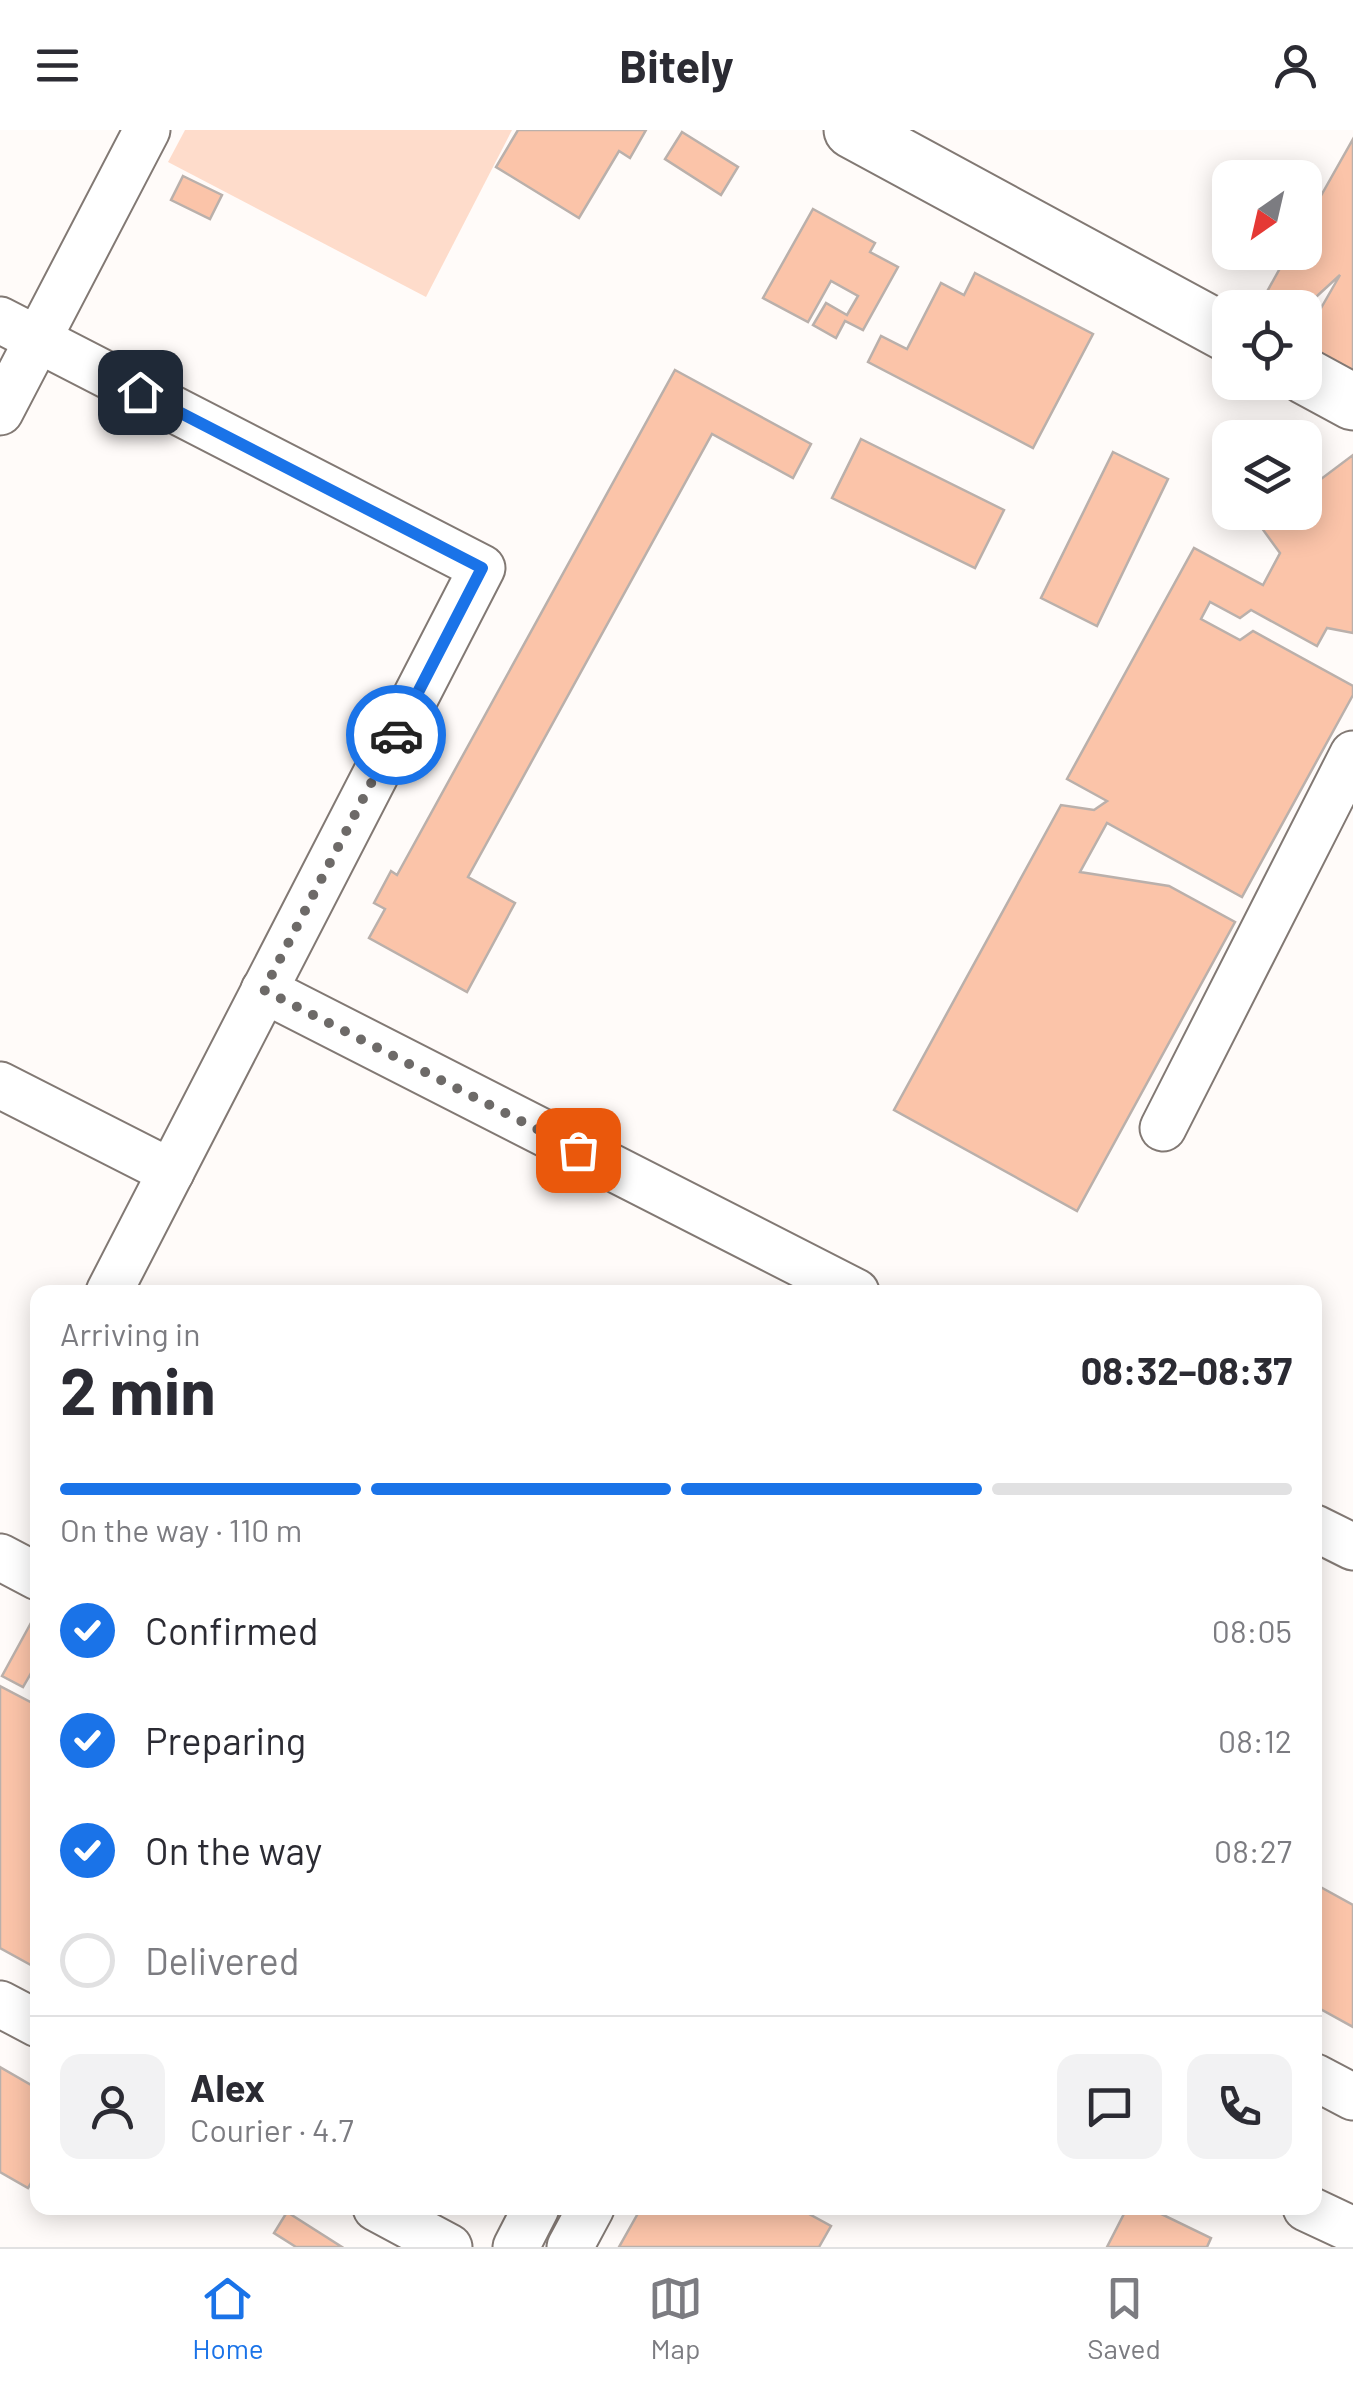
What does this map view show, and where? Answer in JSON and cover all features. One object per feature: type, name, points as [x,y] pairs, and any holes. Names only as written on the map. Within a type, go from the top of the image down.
[{"type":"main road","points":[[852,130],[1212,325]]},
{"type":"main road","points":[[1322,385],[1353,402]]},
{"type":"street","points":[[0,412],[19,329],[148,130]]},
{"type":"street","points":[[19,329],[482,568],[112,1285]]},
{"type":"street","points":[[1163,1128],[1353,754]]},
{"type":"street","points":[[264,990],[842,1285]]},
{"type":"street","points":[[0,1085],[170,1172]]},
{"type":"street","points":[[1322,1532],[1353,1548]]},
{"type":"street","points":[[0,2004],[30,2020]]},
{"type":"street","points":[[1322,2081],[1353,2097]]},
{"type":"street","points":[[389,2215],[449,2247]]},
{"type":"street","points":[[516,2247],[532,2215]]},
{"type":"street","points":[[570,2247],[587,2215]]},
{"type":"street","points":[[1321,2215],[1353,2230]]},
{"type":"shaded area","points":[[185,130],[512,130],[426,297],[168,162]]},
{"type":"building","points":[[518,130],[646,130],[630,158],[619,151],[579,218],[496,167]]},
{"type":"building","points":[[682,132],[738,167],[721,195],[665,159]]},
{"type":"building","points":[[1353,139],[1353,373],[1322,356],[1322,306],[1340,275],[1322,292],[1268,290],[1279,270],[1322,270],[1322,194]]},
{"type":"building","points":[[183,176],[222,195],[210,219],[171,200]]},
{"type":"building","points":[[813,209],[875,243],[870,252],[898,267],[863,330],[845,321],[836,338],[813,325],[826,303],[847,315],[858,296],[831,281],[808,322],[763,298]]},
{"type":"building","points":[[975,273],[1093,334],[1033,448],[868,362],[881,336],[907,349],[941,283],[964,295]]},
{"type":"building","points":[[675,370],[811,444],[793,478],[712,434],[468,877],[515,903],[467,992],[369,938],[385,909],[374,903],[391,871],[397,875]]},
{"type":"building","points":[[861,439],[1004,510],[975,568],[832,498]]},
{"type":"building","points":[[1113,452],[1168,479],[1097,626],[1041,598]]},
{"type":"building","points":[[1353,455],[1353,633],[1327,628],[1317,646],[1251,610],[1240,618],[1210,602],[1201,619],[1240,640],[1253,631],[1353,686],[1353,695],[1242,897],[1107,823],[1080,872],[1169,886],[1235,922],[1077,1211],[894,1110],[1061,805],[1094,810],[1107,801],[1067,779],[1194,548],[1263,585],[1280,553],[1263,530],[1322,530],[1322,478]]},
{"type":"building","points":[[30,1625],[30,1675],[23,1687],[2,1676]]},
{"type":"building","points":[[0,1686],[30,1702],[30,1965],[0,1948]]},
{"type":"building","points":[[1322,1888],[1353,1905],[1353,2027],[1322,2010]]},
{"type":"building","points":[[0,2067],[30,2084],[30,2185],[28,2188],[0,2172]]},
{"type":"building","points":[[285,2215],[292,2215],[342,2247],[296,2247],[274,2233]]},
{"type":"building","points":[[637,2215],[811,2215],[831,2226],[819,2247],[619,2247]]},
{"type":"building","points":[[1123,2215],[1163,2215],[1211,2238],[1207,2247],[1107,2247]]},
{"type":"way so far","points":[[396,735],[264,990],[578,1150]]},
{"type":"route","points":[[140,392],[482,568],[396,735]]}]
